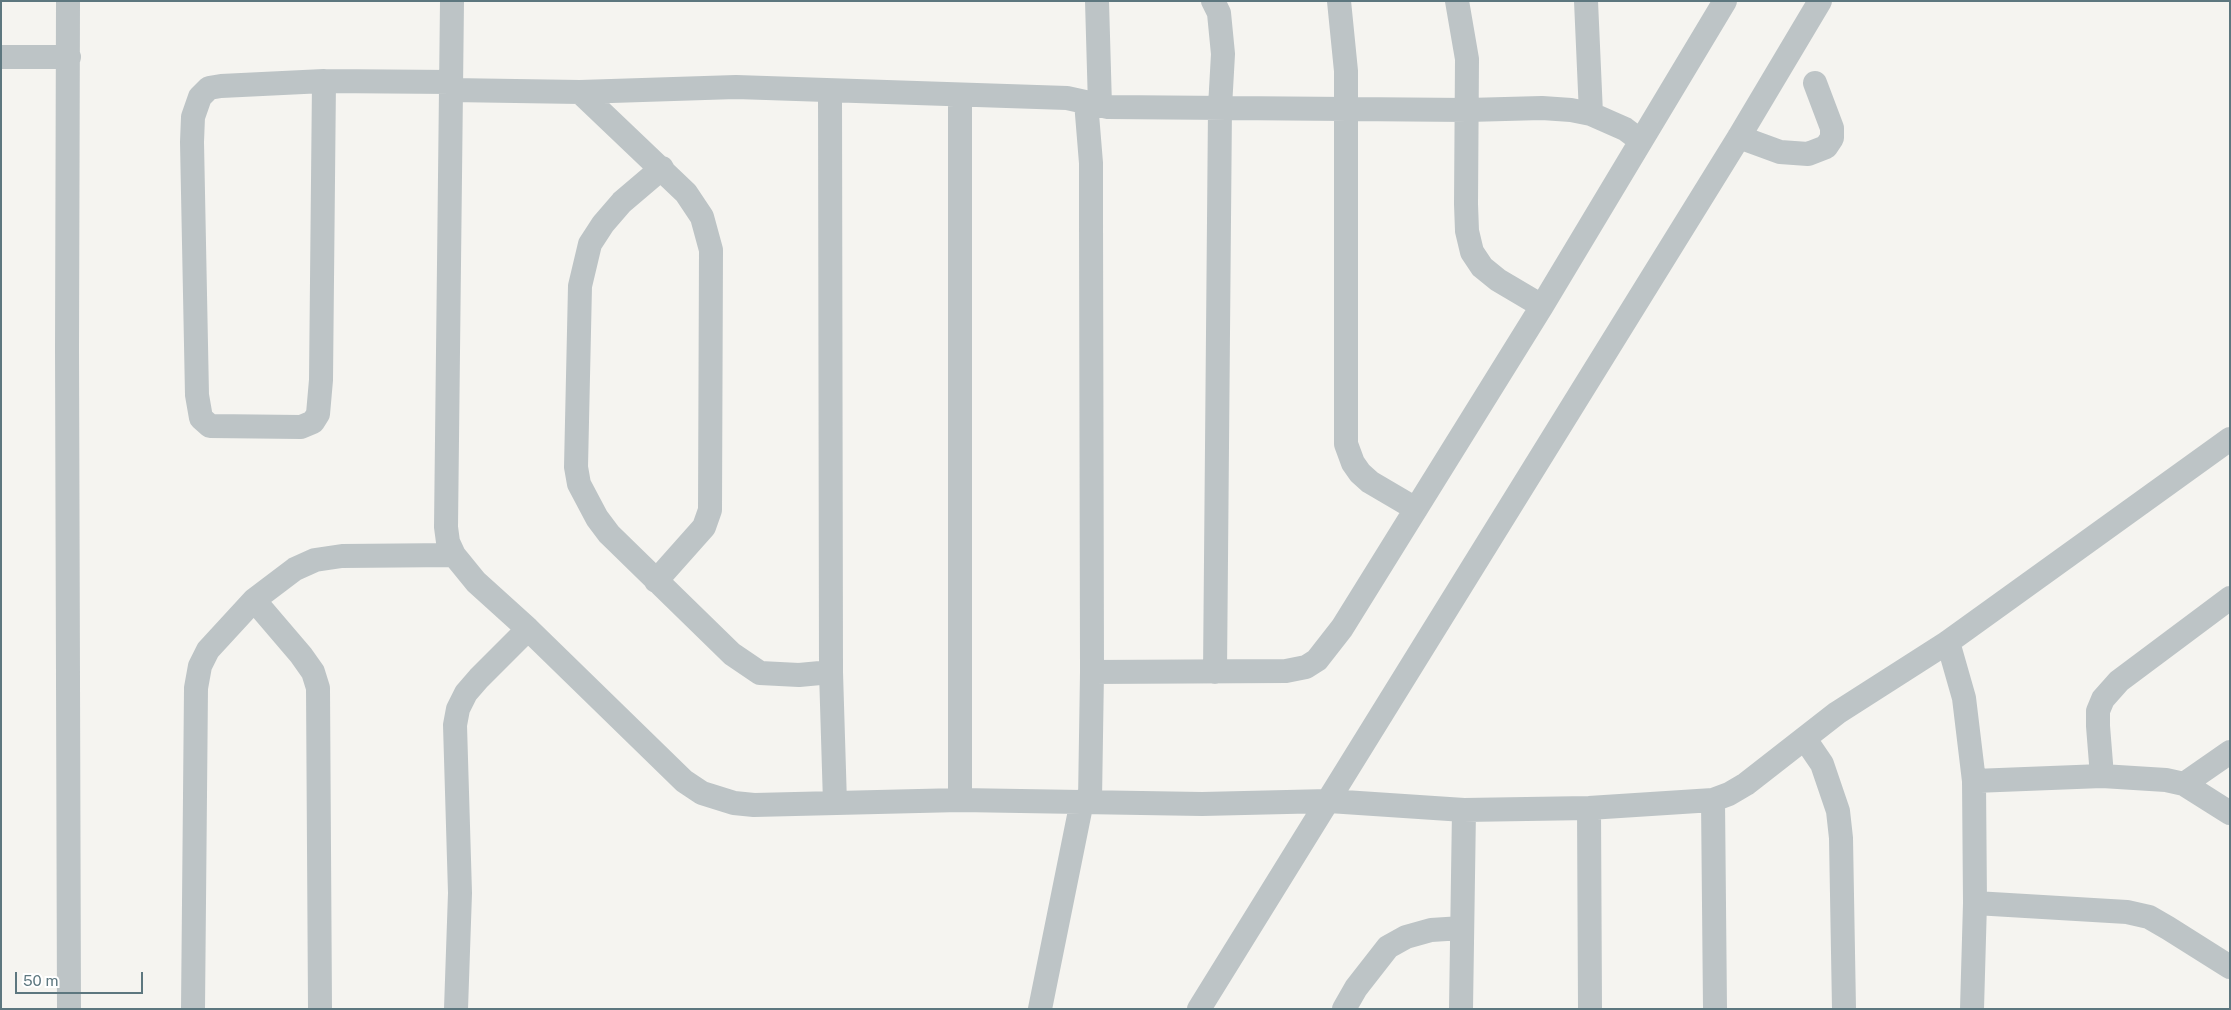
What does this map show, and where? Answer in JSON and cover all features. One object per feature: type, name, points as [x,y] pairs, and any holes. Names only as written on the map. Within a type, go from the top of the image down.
[{"type":"street","points":[[68,1],[69,1009]]},
{"type":"street","points":[[452,1],[446,527],[448,542],[454,555],[476,582],[528,629],[684,781],[702,793],[734,803],[754,805],[960,800],[1202,804],[1329,800],[1464,810],[1589,808],[1713,800],[1729,794],[1746,784],[1837,713],[1948,642],[2230,439]]},
{"type":"street","points":[[1040,1009],[1086,801],[1092,672],[1091,172],[1097,1]]},
{"type":"street","points":[[1213,1],[1219,13],[1222,31],[1215,672]]},
{"type":"street","points":[[1338,1],[1346,70],[1346,444],[1352,463],[1370,482],[1416,509]]},
{"type":"street","points":[[1457,1],[1467,59],[1466,204],[1467,231],[1472,252],[1482,268],[1498,280],[1542,306]]},
{"type":"street","points":[[1586,1],[1591,114]]},
{"type":"street","points":[[1092,672],[1286,671],[1306,667],[1317,660],[1342,628],[1542,306],[1725,1]]},
{"type":"street","points":[[1199,1009],[1739,137],[1820,1]]},
{"type":"street","points":[[1,57],[69,57]]},
{"type":"street","points":[[324,82],[321,380],[318,414],[312,422],[301,427],[210,426],[201,418],[198,395],[192,142],[196,105],[200,97],[209,88],[324,82],[580,92],[728,87],[1067,98],[1093,104],[1468,110],[1542,108],[1571,110],[1591,114],[1625,129],[1641,141]]},
{"type":"street","points":[[1739,137],[1780,152],[1808,154],[1826,147],[1832,138],[1832,128],[1815,84]]},
{"type":"street","points":[[830,91],[830,672],[835,803]]},
{"type":"street","points":[[580,92],[686,192],[702,217],[711,250],[712,497],[710,510],[704,527],[656,581]]},
{"type":"street","points":[[960,96],[960,800]]},
{"type":"street","points":[[662,168],[622,202],[603,224],[590,244],[580,286],[576,467],[579,484],[597,518],[609,534],[732,654],[760,672],[799,675],[830,672]]},
{"type":"street","points":[[193,1009],[196,688],[200,666],[208,650],[254,600],[295,569],[314,560],[342,556],[454,555]]},
{"type":"street","points":[[2102,776],[2098,711],[2103,699],[2119,681],[2230,598]]},
{"type":"street","points":[[254,600],[301,655],[313,672],[318,688],[320,1009]]},
{"type":"street","points":[[456,1009],[460,893],[456,726],[458,709],[466,693],[479,678],[528,629]]},
{"type":"street","points":[[1948,642],[1964,698],[1974,781],[1975,903],[1972,1009]]},
{"type":"street","points":[[1805,739],[1822,764],[1838,810],[1841,838],[1844,1009]]},
{"type":"street","points":[[2184,784],[2230,752]]},
{"type":"street","points":[[1974,781],[2102,776],[2166,780],[2184,784],[2230,813]]},
{"type":"street","points":[[1713,800],[1715,1009]]},
{"type":"street","points":[[1589,808],[1590,1009]]},
{"type":"street","points":[[1461,1009],[1464,810]]},
{"type":"street","points":[[1975,903],[2127,912],[2149,917],[2230,967]]},
{"type":"street","points":[[1344,1009],[1356,988],[1388,947],[1406,937],[1431,930],[1462,928]]}]
